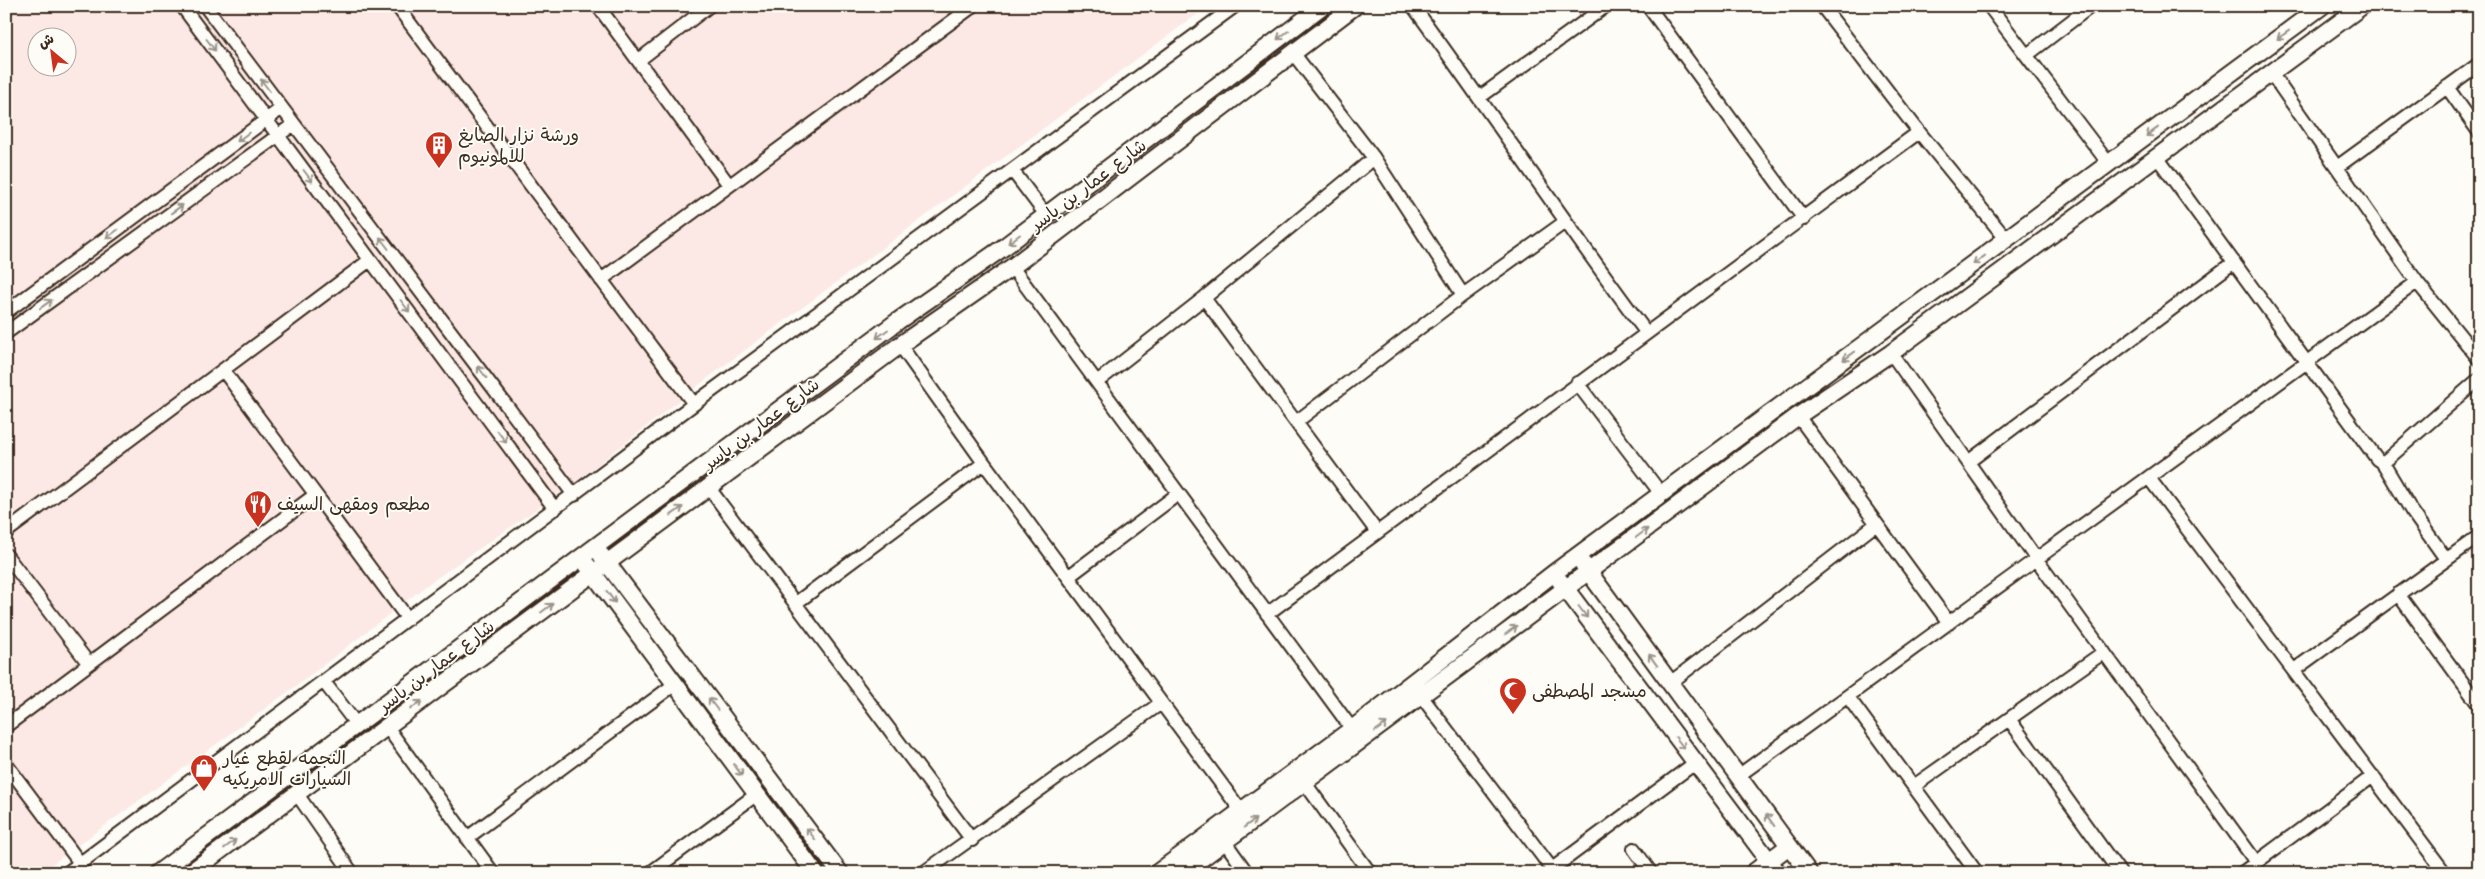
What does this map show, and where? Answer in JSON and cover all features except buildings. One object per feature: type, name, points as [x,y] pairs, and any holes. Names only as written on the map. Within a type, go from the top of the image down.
[{"type":"street","points":[[182,6],[556,509]]},
{"type":"street","points":[[205,6],[574,495]]},
{"type":"street","points":[[397,6],[694,404]]},
{"type":"street","points":[[598,6],[729,185]]},
{"type":"street","points":[[639,60],[709,6]]},
{"type":"street","points":[[602,280],[973,6]]},
{"type":"street","points":[[67,873],[694,404],[1235,6]]},
{"type":"street","name":"شارع عمار بن ياسر","points":[[158,873],[883,333],[1046,215],[1322,6]]},
{"type":"street","name":"شارع عمار بن ياسر","points":[[190,873],[900,345],[1012,267],[1355,6]]},
{"type":"street","points":[[1413,6],[1480,97],[1564,222],[1646,332]]},
{"type":"street","points":[[1480,97],[1606,6]]},
{"type":"street","points":[[1648,6],[1804,218]]},
{"type":"street","points":[[1822,6],[1919,132],[2007,240]]},
{"type":"street","points":[[1989,6],[2109,164]]},
{"type":"street","points":[[2027,55],[2091,6]]},
{"type":"street","points":[[1157,873],[1352,729],[1554,573],[2322,6]]},
{"type":"street","points":[[1182,873],[1422,697],[1798,416],[1891,353],[2362,6]]},
{"type":"street","points":[[1293,53],[1374,158],[1463,295]]},
{"type":"street","points":[[2337,167],[2479,64]]},
{"type":"street","points":[[2271,73],[2417,282],[2479,359]]},
{"type":"street","points":[[2447,87],[2479,132]]},
{"type":"street","points":[[6,312],[282,108]]},
{"type":"street","points":[[6,333],[294,124]]},
{"type":"street","points":[[1266,614],[1919,132]]},
{"type":"street","points":[[2157,157],[2377,459],[2383,463],[2411,510],[2446,559]]},
{"type":"street","points":[[1097,382],[1204,298],[1374,158]]},
{"type":"street","points":[[1012,170],[1046,215]]},
{"type":"street","points":[[1296,422],[1463,295],[1564,222]]},
{"type":"street","points":[[6,532],[370,260]]},
{"type":"street","points":[[1968,462],[2234,262]]},
{"type":"street","points":[[1012,267],[1352,729]]},
{"type":"street","points":[[1738,776],[2417,282]]},
{"type":"street","points":[[1204,298],[1377,532]]},
{"type":"street","points":[[900,345],[984,463],[1242,812]]},
{"type":"street","points":[[1891,353],[2037,560],[2256,862]]},
{"type":"street","points":[[223,370],[408,619]]},
{"type":"street","points":[[2383,463],[2479,379]]},
{"type":"street","points":[[1578,383],[1662,495]]},
{"type":"street","points":[[1798,416],[1949,623]]},
{"type":"street","points":[[796,603],[984,463]]},
{"type":"street","points":[[2149,478],[2442,871]]},
{"type":"street","points":[[709,488],[972,840]]},
{"type":"street","points":[[1068,577],[1178,494]]},
{"type":"street","points":[[6,726],[315,495]]},
{"type":"street","points":[[1670,683],[1875,524]]},
{"type":"street","points":[[2294,670],[2479,536]]},
{"type":"street","points":[[595,547],[840,873]]},
{"type":"street","points":[[6,555],[89,664]]},
{"type":"street","points":[[1577,556],[1789,846],[1802,870]]},
{"type":"street","points":[[582,558],[815,873]]},
{"type":"street","points":[[1554,573],[1774,867]]},
{"type":"street","points":[[2398,594],[2476,696]]},
{"type":"street","points":[[1914,786],[2104,652]]},
{"type":"street","points":[[324,682],[357,725]]},
{"type":"street","points":[[467,838],[675,684]]},
{"type":"street","points":[[1422,697],[1554,871],[1695,762]]},
{"type":"street","points":[[1848,697],[1977,873]]},
{"type":"street","points":[[923,873],[972,840],[1161,703]]},
{"type":"street","points":[[2009,718],[2120,873]]},
{"type":"street","points":[[387,727],[492,873]]},
{"type":"street","points":[[6,764],[80,863]]},
{"type":"street","points":[[2242,873],[2373,776]]},
{"type":"street","points":[[1305,783],[1370,873]]},
{"type":"street","points":[[297,794],[352,873]]},
{"type":"street","points":[[650,873],[757,794]]},
{"type":"street","points":[[1225,842],[1247,873]]},
{"type":"street","points":[[1753,873],[1774,867],[1789,846]]},
{"type":"street","points":[[1634,849],[1651,873]]},
{"type":"shaded area","points":[[6,6],[1208,6],[713,374],[577,481],[431,582],[304,680],[40,873],[6,873]]},
{"type":"place","name":"ورشة نزار الصايغ للالمونيوم","points":[[439,169]]},
{"type":"place","name":"مطعم ومقهى السيف","points":[[258,528]]},
{"type":"place","name":"مسجد المصطفى","points":[[1513,715]]},
{"type":"place","name":"النجمه لقطع غيار السيارات الامريكيه","points":[[204,792]]}]
